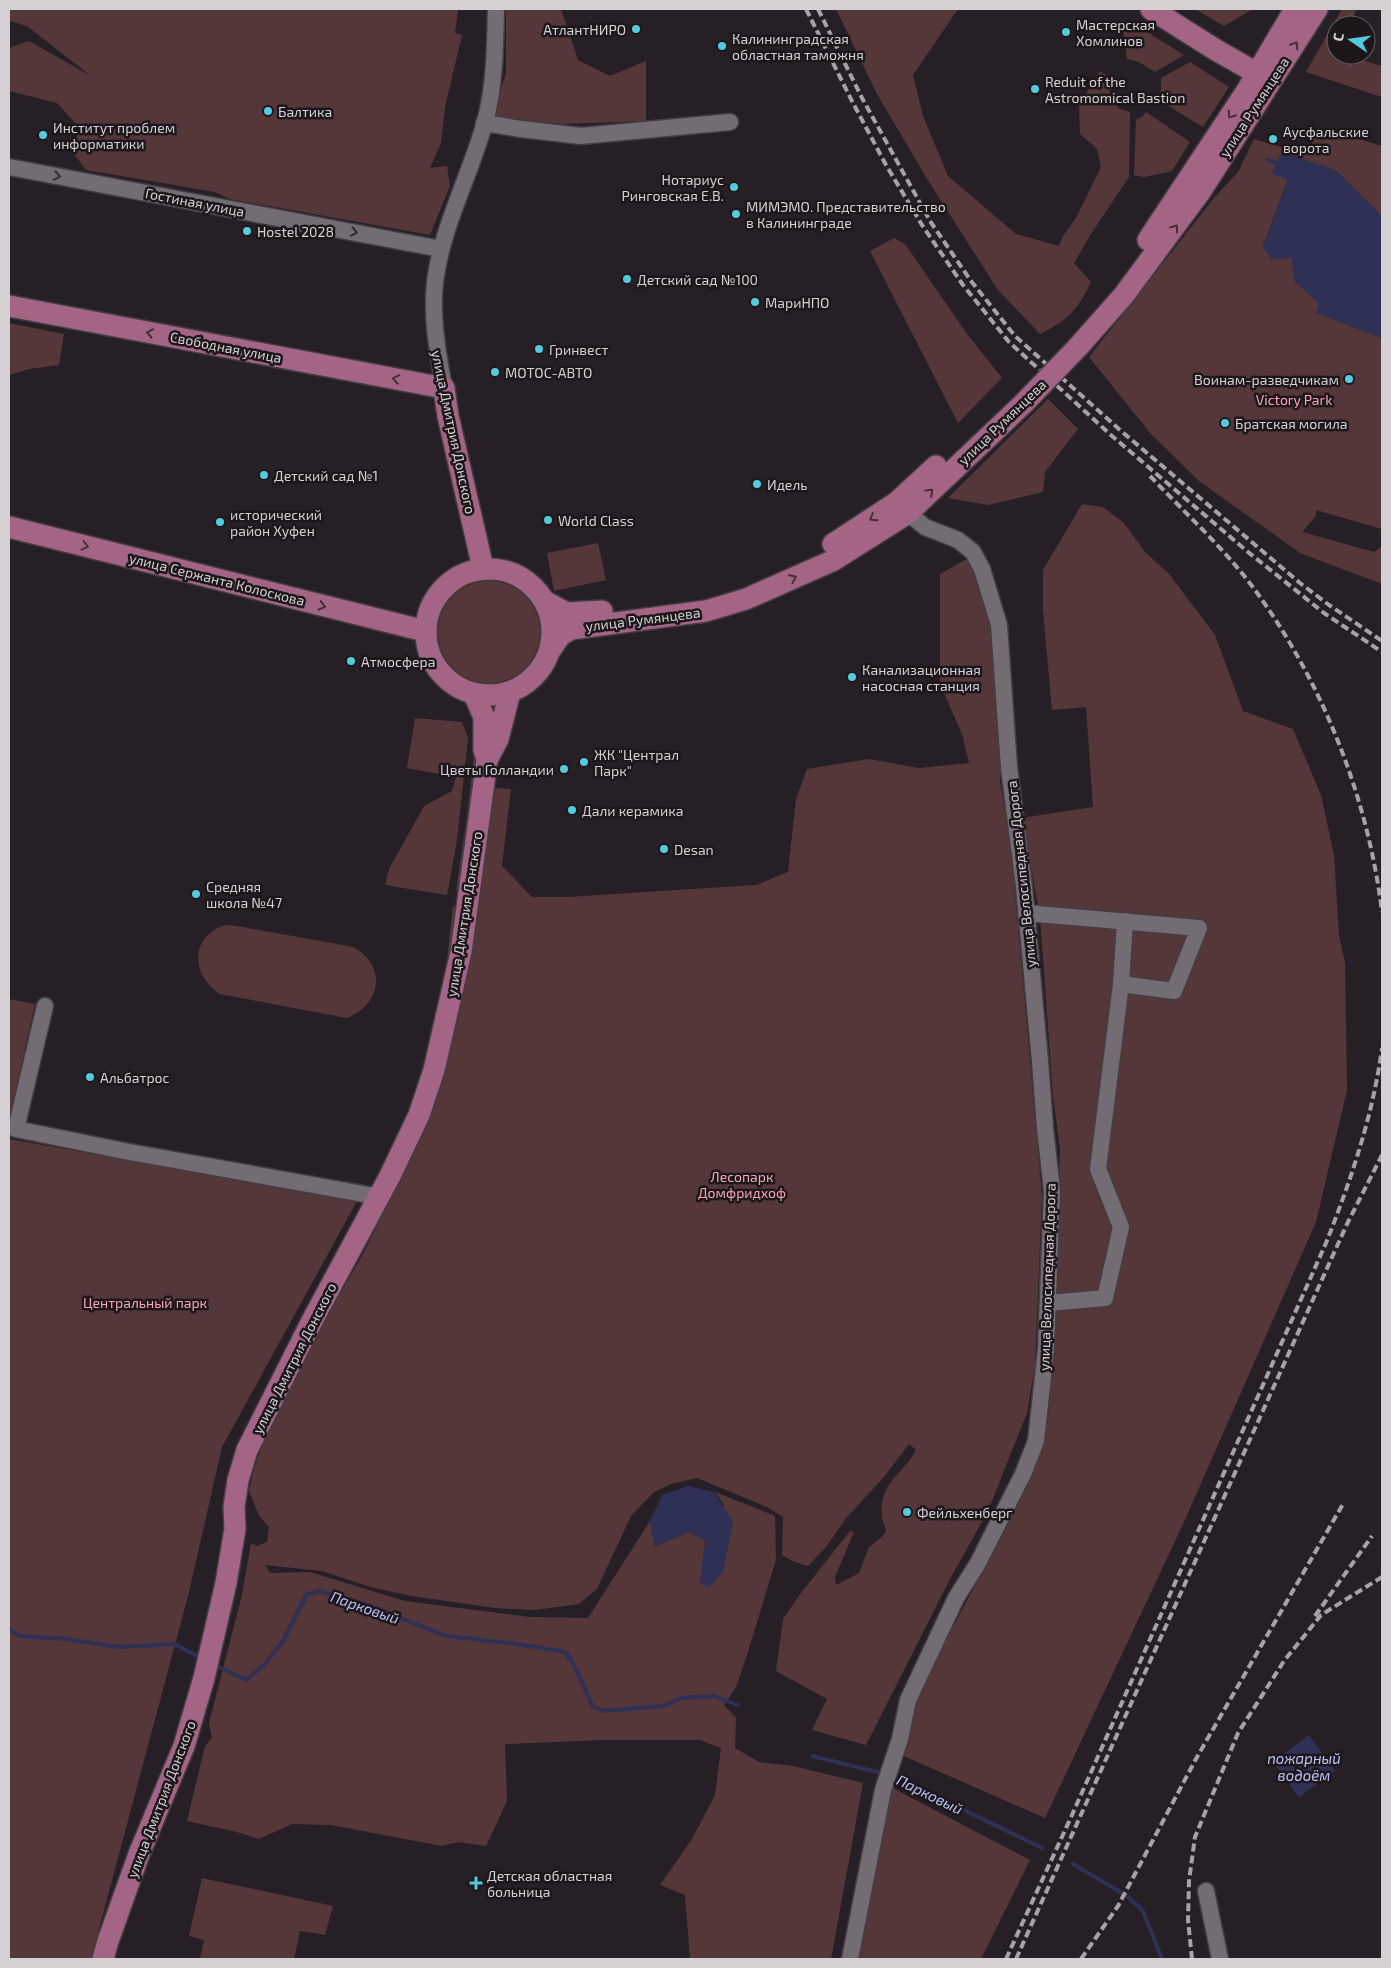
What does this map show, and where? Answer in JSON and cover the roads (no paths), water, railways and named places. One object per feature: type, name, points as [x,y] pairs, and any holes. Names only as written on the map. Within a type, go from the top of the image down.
[{"type":"main road","points":[[1151,9],[1264,77]]},
{"type":"main road","name":"улица Румянцева","points":[[1264,77],[1295,9]]},
{"type":"main road","name":"улица Румянцева","points":[[551,650],[560,636],[571,629],[706,610],[746,599],[832,561],[908,513],[1073,342],[1264,77],[1317,9]]},
{"type":"main road","name":"Свободная улица","points":[[9,306],[444,388]]},
{"type":"main road","name":"улица Дмитрия Донского","points":[[444,388],[448,416],[483,568]]},
{"type":"main road","name":"улица Румянцева","points":[[546,602],[567,613],[583,613],[702,597],[734,589],[827,547],[897,502],[1019,398]]},
{"type":"main road","name":"улица Сержанта Колоскова","points":[[9,527],[425,632]]},
{"type":"main road","points":[[483,568],[507,570],[529,581],[546,602],[553,624],[551,650],[542,668],[528,682],[510,692],[493,696],[474,694],[455,686],[439,672],[429,653],[425,632],[430,608],[442,588],[460,574],[483,568]]},
{"type":"main road","name":"улица Дмитрия Донского","points":[[103,1959],[139,1854],[184,1746],[204,1678],[226,1583],[233,1538],[234,1507],[238,1480],[247,1450],[313,1319],[380,1198],[419,1114],[440,1048],[461,952],[487,760],[498,739],[510,692]]},
{"type":"main road","name":"улица Дмитрия Донского","points":[[474,694],[484,716],[484,750],[487,760]]},
{"type":"street","name":"улица Дмитрия Донского","points":[[444,388],[433,311],[441,249],[484,123],[494,80],[496,9]]},
{"type":"street","points":[[484,123],[581,136],[730,122]]},
{"type":"street","name":"Гостиная улица","points":[[9,167],[441,249]]},
{"type":"street","name":"улица Велосипедная Дорога","points":[[850,1959],[883,1790],[900,1739],[908,1700],[956,1598],[978,1563],[1008,1506],[1036,1441],[1045,1362],[1048,1303],[1052,1190],[1026,913],[1009,766],[999,625],[982,569],[973,552],[958,540],[925,527],[908,513]]},
{"type":"street","points":[[1026,913],[1199,928],[1174,991],[1121,984]]},
{"type":"street","points":[[1048,1303],[1105,1298],[1121,1227],[1098,1168],[1121,984],[1125,921]]},
{"type":"street","points":[[45,1006],[16,1129],[133,1153],[380,1198]]},
{"type":"street","points":[[1206,1891],[1220,1959]]},
{"type":"water","points":[[1282,152],[1335,170],[1382,218],[1382,338],[1316,313],[1319,303],[1295,282],[1292,258],[1271,259],[1263,247],[1288,180],[1272,173]]},
{"type":"water","points":[[688,1486],[714,1492],[733,1522],[723,1572],[709,1587],[700,1584],[705,1541],[689,1532],[654,1546],[650,1521],[662,1495]]},
{"type":"water","name":"пожарный водоём","points":[[1309,1735],[1335,1771],[1299,1797],[1273,1762]]},
{"type":"waterway","points":[[1268,160],[1277,163]]},
{"type":"waterway","name":"Парковый","points":[[213,1664],[246,1680],[264,1665],[283,1641],[307,1594],[320,1591],[368,1605],[446,1636],[511,1643],[565,1652],[573,1663],[592,1705],[603,1711],[663,1706],[682,1698],[714,1696],[738,1705]]},
{"type":"waterway","name":"Парковый","points":[[9,1629],[19,1636],[68,1639],[118,1647],[174,1644],[203,1659]]},
{"type":"waterway","name":"Парковый","points":[[812,1756],[885,1774]]},
{"type":"waterway","name":"Парковый","points":[[892,1775],[1042,1848]]},
{"type":"waterway","name":"Парковый","points":[[1073,1864],[1127,1896],[1143,1911],[1162,1959]]},
{"type":"railway","points":[[806,9],[886,165],[922,225],[963,285],[1009,342],[1112,436],[1248,552],[1324,613],[1382,652]]},
{"type":"railway","points":[[818,9],[862,98],[930,221],[971,281],[1015,336],[1120,430],[1300,583],[1382,641]]},
{"type":"railway","points":[[1150,476],[1218,546],[1243,575],[1279,626],[1302,664],[1339,743],[1354,785],[1366,827],[1382,912]]},
{"type":"railway","points":[[1006,1959],[1326,1243],[1344,1195],[1367,1123],[1382,1048]]},
{"type":"railway","points":[[1016,1959],[1347,1224],[1382,1155]]},
{"type":"railway","points":[[1081,1959],[1118,1906],[1197,1757],[1343,1504]]},
{"type":"railway","points":[[1315,1616],[1372,1536]]},
{"type":"railway","points":[[1192,1959],[1188,1920],[1189,1881],[1195,1837],[1238,1733],[1284,1661],[1321,1615],[1382,1577]]},
{"type":"place","name":"АтлантНИРО","points":[[636,29]]},
{"type":"place","name":"Мастерская Хомлинов","points":[[1066,32]]},
{"type":"place","name":"Калининградская областная таможня","points":[[722,46]]},
{"type":"place","name":"Reduit of the Astromomical Bastion","points":[[1035,89]]},
{"type":"place","name":"Балтика","points":[[268,111]]},
{"type":"place","name":"Институт проблем информатики","points":[[43,135]]},
{"type":"place","name":"Аусфальские ворота","points":[[1273,139]]},
{"type":"place","name":"Нотариус Ринговская Е.В.","points":[[734,187]]},
{"type":"place","name":"МИМЭМО. Представительство в Калининграде","points":[[736,214]]},
{"type":"place","name":"Hostel 2028","points":[[247,231]]},
{"type":"place","name":"Детский сад №100","points":[[627,279]]},
{"type":"place","name":"МариНПО","points":[[755,302]]},
{"type":"place","name":"Гринвест","points":[[539,349]]},
{"type":"place","name":"МОТОС-АВТО","points":[[495,372]]},
{"type":"place","name":"Воинам-разведчикам","points":[[1349,379]]},
{"type":"place","name":"Братская могила","points":[[1225,423]]},
{"type":"place","name":"Детский сад №1","points":[[264,475]]},
{"type":"place","name":"Идель","points":[[757,484]]},
{"type":"place","name":"World Class","points":[[548,520]]},
{"type":"place","name":"исторический район Хуфен","points":[[220,522]]},
{"type":"place","name":"Атмосфера","points":[[351,661]]},
{"type":"place","name":"Канализационная насосная станция","points":[[852,677]]},
{"type":"place","name":"ЖК \"Централ Парк\"","points":[[584,762]]},
{"type":"place","name":"Цветы Голландии","points":[[564,769]]},
{"type":"place","name":"Дали керамика","points":[[572,810]]},
{"type":"place","name":"Desan","points":[[664,849]]},
{"type":"place","name":"Средняя школа №47","points":[[196,894]]},
{"type":"place","name":"Альбатрос","points":[[90,1077]]},
{"type":"place","name":"Фейльхенберг","points":[[907,1512]]},
{"type":"place","name":"Детская областная больница","points":[[476,1883]]},
{"type":"park label","name":"Victory Park","points":[[1294,399]]},
{"type":"park label","name":"Лесопарк Домфридхоф","points":[[742,1184]]},
{"type":"park label","name":"Центральный парк","points":[[145,1302]]}]
